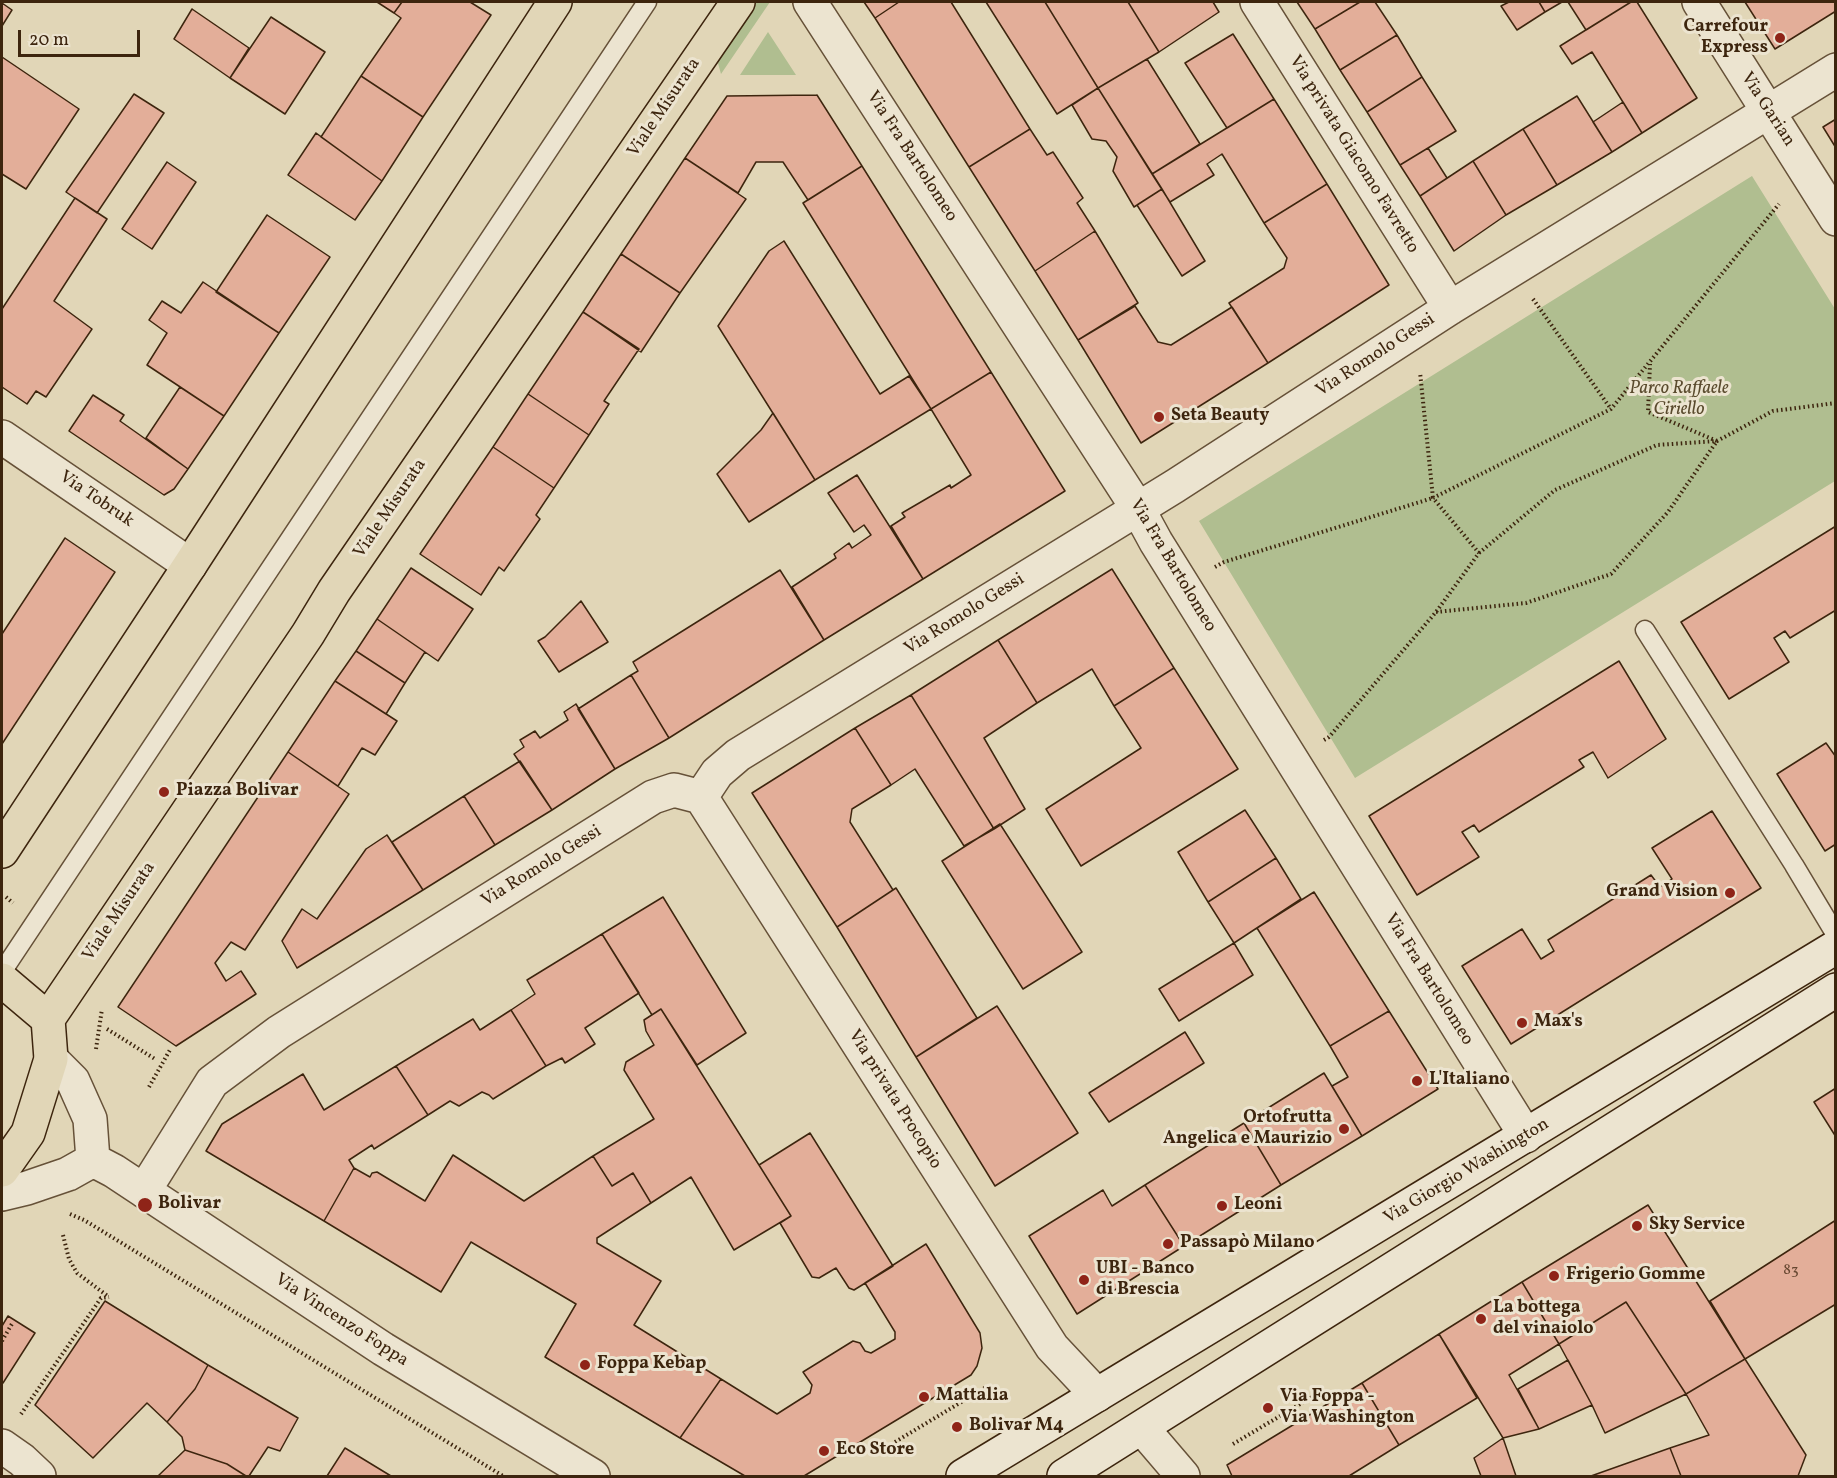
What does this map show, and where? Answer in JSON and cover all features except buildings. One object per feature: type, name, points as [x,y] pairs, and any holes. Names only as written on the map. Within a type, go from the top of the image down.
[{"type":"main road","points":[[2,851],[555,2]]},
{"type":"main road","name":"Viale Misurata","points":[[48,1019],[308,634],[334,591],[738,2]]},
{"type":"main road","points":[[2,980],[48,1019],[51,1059],[28,1133],[2,1170]]},
{"type":"street","name":"Via Fra Bartolomeo","points":[[810,2],[1138,509],[1156,542],[1548,1170]]},
{"type":"street","name":"Via privata Giacomo Favretto","points":[[1257,2],[1450,308]]},
{"type":"street","name":"Via Garian","points":[[1699,2],[1836,219]]},
{"type":"street","name":"Via Romolo Gessi","points":[[144,1191],[212,1082],[279,1032],[653,797],[674,790],[701,797],[717,773],[738,755],[1138,509],[1450,308],[1836,70]]},
{"type":"street","name":"Via Tobruk","points":[[2,437],[190,565]]},
{"type":"street","name":"Via privata Procopio","points":[[701,797],[1052,1347],[1096,1395]]},
{"type":"street","name":"Via Giorgio Washington","points":[[963,1476],[1526,1137],[1836,947]]},
{"type":"street","points":[[1064,1476],[1836,990]]},
{"type":"street","points":[[2,1194],[68,1174],[93,1160],[90,1119],[73,1081],[51,1059]]},
{"type":"street","name":"Via Vincenzo Foppa","points":[[93,1160],[144,1191],[383,1349],[593,1476]]},
{"type":"street","points":[[1096,1395],[1142,1428],[1183,1476]]},
{"type":"street","points":[[2,1446],[39,1476]]},
{"type":"lane","points":[[2,972],[647,2]]},
{"type":"lane","points":[[1645,630],[1799,872],[1836,935]]},
{"type":"path","points":[[1224,562],[1433,498],[1611,409],[1779,204]]},
{"type":"path","points":[[1529,294],[1611,409]]},
{"type":"path","points":[[1650,362],[1648,412],[1717,441]]},
{"type":"path","points":[[1419,365],[1433,498],[1479,553]]},
{"type":"path","points":[[1315,744],[1329,737],[1436,612],[1479,553],[1556,490],[1657,445],[1717,441],[1773,411],[1836,403]]},
{"type":"path","points":[[1436,612],[1526,603],[1611,574],[1668,512],[1717,441]]},
{"type":"path","points":[[91,955],[104,992],[96,1045],[97,1053]]},
{"type":"path","points":[[107,1029],[155,1059]]},
{"type":"path","points":[[148,1087],[171,1048]]},
{"type":"path","points":[[67,1213],[84,1220],[503,1476]]},
{"type":"path","points":[[20,1415],[101,1298],[109,1298],[77,1273],[69,1259],[63,1235]]},
{"type":"path","points":[[2,1341],[13,1322]]},
{"type":"path","points":[[895,1442],[988,1386]]},
{"type":"path","points":[[1233,1444],[1312,1397]]},
{"type":"green space","points":[[753,2],[770,2],[721,74],[716,56]]},
{"type":"green space","points":[[768,32],[796,75],[740,75]]},
{"type":"green space","name":"Parco Raffaele Ciriello","points":[[1752,176],[1835,309],[1835,481],[1355,778],[1199,521]]},
{"type":"place","name":"Carrefour Express","points":[[1780,38]]},
{"type":"place","name":"Seta Beauty","points":[[1159,417]]},
{"type":"place","name":"Piazza Bolivar","points":[[164,792]]},
{"type":"place","name":"Grand Vision","points":[[1730,893]]},
{"type":"place","name":"Max's","points":[[1522,1023]]},
{"type":"place","name":"L'Italiano","points":[[1417,1081]]},
{"type":"place","name":"Ortofrutta Angelica e Maurizio","points":[[1344,1129]]},
{"type":"place","name":"Bolivar","points":[[145,1205]]},
{"type":"place","name":"Leoni","points":[[1222,1206]]},
{"type":"place","name":"Sky Service","points":[[1637,1226]]},
{"type":"place","name":"Passapò Milano","points":[[1168,1244]]},
{"type":"place","name":"Frigerio Gomme","points":[[1554,1276]]},
{"type":"place","name":"UBI - Banco di Brescia","points":[[1084,1280]]},
{"type":"place","name":"La bottega del vinaiolo","points":[[1481,1319]]},
{"type":"place","name":"Foppa Kebap","points":[[585,1365]]},
{"type":"place","name":"Mattalia","points":[[924,1397]]},
{"type":"place","name":"Via Foppa - Via Washington","points":[[1268,1408]]},
{"type":"place","name":"Bolivar M4","points":[[957,1427]]},
{"type":"place","name":"Eco Store","points":[[824,1451]]}]
